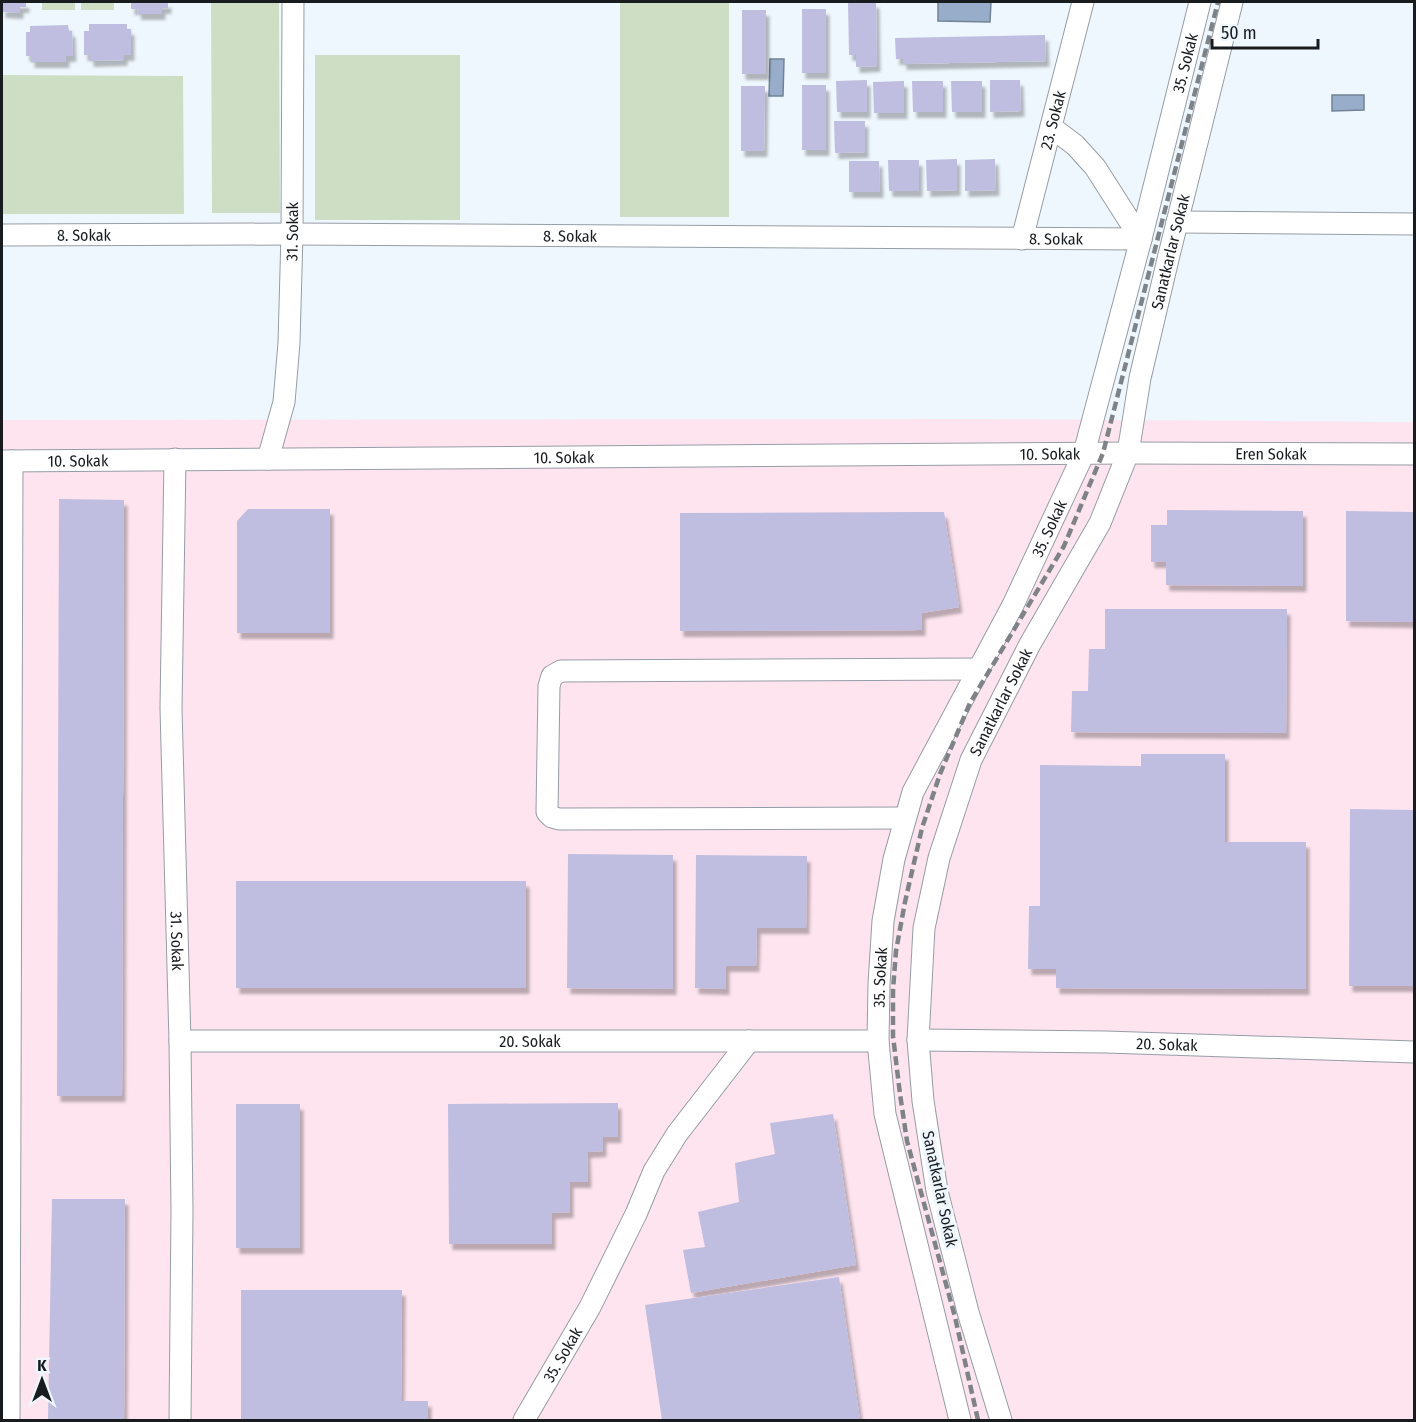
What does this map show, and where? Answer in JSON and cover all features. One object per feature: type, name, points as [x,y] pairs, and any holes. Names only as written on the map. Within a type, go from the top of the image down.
[{"type":"street","name":"31. Sokak","points":[[268,459],[284,402],[289,343],[294,2]]},
{"type":"street","name":"23. Sokak","points":[[1022,239],[1083,2]]},
{"type":"street","name":"35. Sokak","points":[[960,1420],[885,1114],[878,1041],[879,984],[884,921],[894,859],[913,792],[1013,605],[1084,453],[1141,239],[1200,2]]},
{"type":"street","name":"Sanatkarlar Sokak","points":[[1001,1420],[968,1312],[937,1191],[923,1101],[918,1040],[924,928],[939,858],[971,760],[1030,644],[1100,523],[1128,453],[1140,378],[1232,2]]},
{"type":"street","points":[[1051,127],[1075,145],[1095,167],[1141,239]]},
{"type":"street","points":[[1177,222],[1414,225]]},
{"type":"street","name":"8. Sokak","points":[[2,235],[292,234],[1141,239]]},
{"type":"street","name":"10. Sokak","points":[[7,461],[1128,453]]},
{"type":"street","name":"Eren Sokak","points":[[1128,453],[1414,454]]},
{"type":"street","name":"31. Sokak","points":[[175,459],[171,708],[180,1041],[182,1211],[180,1420]]},
{"type":"street","points":[[7,461],[5,1265],[9,1420]]},
{"type":"street","points":[[905,818],[559,819],[552,817],[547,812],[549,686],[552,676],[561,671],[979,669]]},
{"type":"street","name":"20. Sokak","points":[[918,1040],[1106,1042],[1414,1052]]},
{"type":"street","name":"20. Sokak","points":[[180,1041],[878,1041]]},
{"type":"street","name":"35. Sokak","points":[[524,1420],[590,1307],[636,1214],[654,1171],[677,1134],[749,1041]]},
{"type":"shaded area","points":[[981,419],[1414,422],[1414,1420],[2,1420],[2,420]]},
{"type":"green space","points":[[42,2],[75,2],[75,10],[42,10]]},
{"type":"green space","points":[[81,2],[114,2],[114,10],[81,10]]},
{"type":"green space","points":[[211,2],[279,2],[280,213],[212,213]]},
{"type":"green space","points":[[620,3],[729,3],[729,217],[620,217]]},
{"type":"green space","points":[[315,55],[460,55],[460,220],[315,220]]},
{"type":"green space","points":[[2,75],[183,76],[184,214],[2,214]]},
{"type":"water","points":[[938,2],[991,2],[990,22],[938,21]]},
{"type":"water","points":[[770,59],[784,59],[783,96],[769,96]]},
{"type":"water","points":[[1332,95],[1364,95],[1364,110],[1332,111]]},
{"type":"building","points":[[2,2],[26,2],[26,7],[20,7],[20,13],[2,12]]},
{"type":"building","points":[[131,2],[168,2],[168,8],[162,8],[162,14],[137,14],[138,9],[131,9]]},
{"type":"building","points":[[848,2],[876,2],[877,66],[856,67],[856,55],[849,55]]},
{"type":"building","points":[[802,9],[826,9],[826,73],[802,73]]},
{"type":"building","points":[[742,10],[766,10],[766,74],[742,74]]},
{"type":"building","points":[[89,24],[127,24],[127,29],[131,29],[131,55],[124,55],[124,60],[90,61],[90,55],[84,55],[84,31],[89,31]]},
{"type":"building","points":[[68,25],[69,31],[72,31],[73,56],[66,56],[66,62],[31,62],[31,56],[26,56],[26,32],[30,32],[30,26]]},
{"type":"building","points":[[1045,35],[1046,61],[903,64],[903,59],[896,59],[895,38]]},
{"type":"building","points":[[867,80],[867,112],[837,112],[836,81]]},
{"type":"building","points":[[990,80],[1020,80],[1021,111],[990,112]]},
{"type":"building","points":[[904,81],[904,113],[874,113],[873,82]]},
{"type":"building","points":[[912,81],[943,81],[943,112],[913,112]]},
{"type":"building","points":[[951,81],[982,81],[982,112],[952,112]]},
{"type":"building","points":[[802,85],[826,85],[826,150],[802,150]]},
{"type":"building","points":[[741,86],[765,86],[764,151],[741,151]]},
{"type":"building","points":[[834,121],[865,121],[865,152],[835,153]]},
{"type":"building","points":[[957,159],[957,190],[927,191],[926,160]]},
{"type":"building","points":[[995,159],[996,190],[965,191],[965,160]]},
{"type":"building","points":[[888,160],[919,160],[919,191],[889,191]]},
{"type":"building","points":[[849,161],[879,161],[880,192],[849,192]]},
{"type":"building","points":[[59,499],[124,500],[122,1096],[57,1096]]},
{"type":"building","points":[[248,509],[330,509],[330,633],[237,633],[237,521]]},
{"type":"building","points":[[1167,510],[1303,511],[1303,586],[1166,585],[1166,562],[1151,562],[1151,525],[1167,525]]},
{"type":"building","points":[[1346,511],[1414,512],[1414,622],[1346,621]]},
{"type":"building","points":[[944,512],[959,607],[922,613],[922,630],[680,631],[680,513]]},
{"type":"building","points":[[1105,609],[1287,609],[1286,733],[1071,732],[1072,691],[1088,691],[1089,649],[1105,649]]},
{"type":"building","points":[[1141,754],[1225,754],[1225,842],[1306,842],[1306,989],[1056,988],[1056,969],[1028,969],[1029,906],[1040,906],[1040,765],[1141,766]]},
{"type":"building","points":[[1350,809],[1414,810],[1414,986],[1349,986]]},
{"type":"building","points":[[568,854],[673,855],[673,989],[567,988]]},
{"type":"building","points":[[696,855],[807,856],[806,928],[757,928],[756,966],[726,966],[726,989],[695,988]]},
{"type":"building","points":[[236,881],[526,881],[526,988],[236,988]]},
{"type":"building","points":[[618,1103],[618,1137],[603,1137],[603,1151],[587,1152],[588,1182],[570,1182],[570,1212],[552,1213],[552,1244],[449,1244],[448,1104]]},
{"type":"building","points":[[236,1104],[300,1104],[300,1248],[236,1248]]},
{"type":"building","points":[[833,1114],[856,1265],[691,1293],[683,1250],[705,1247],[698,1212],[739,1202],[735,1163],[775,1154],[770,1123]]},
{"type":"building","points":[[52,1199],[125,1199],[124,1420],[48,1420]]},
{"type":"building","points":[[839,1277],[860,1420],[662,1420],[645,1305]]},
{"type":"building","points":[[241,1290],[402,1290],[401,1401],[428,1401],[428,1420],[241,1420]]},
{"type":"railway","points":[[978,1420],[955,1317],[907,1141],[893,1036],[896,951],[922,828],[940,774],[970,703],[1064,546],[1103,453],[1218,2]]}]
